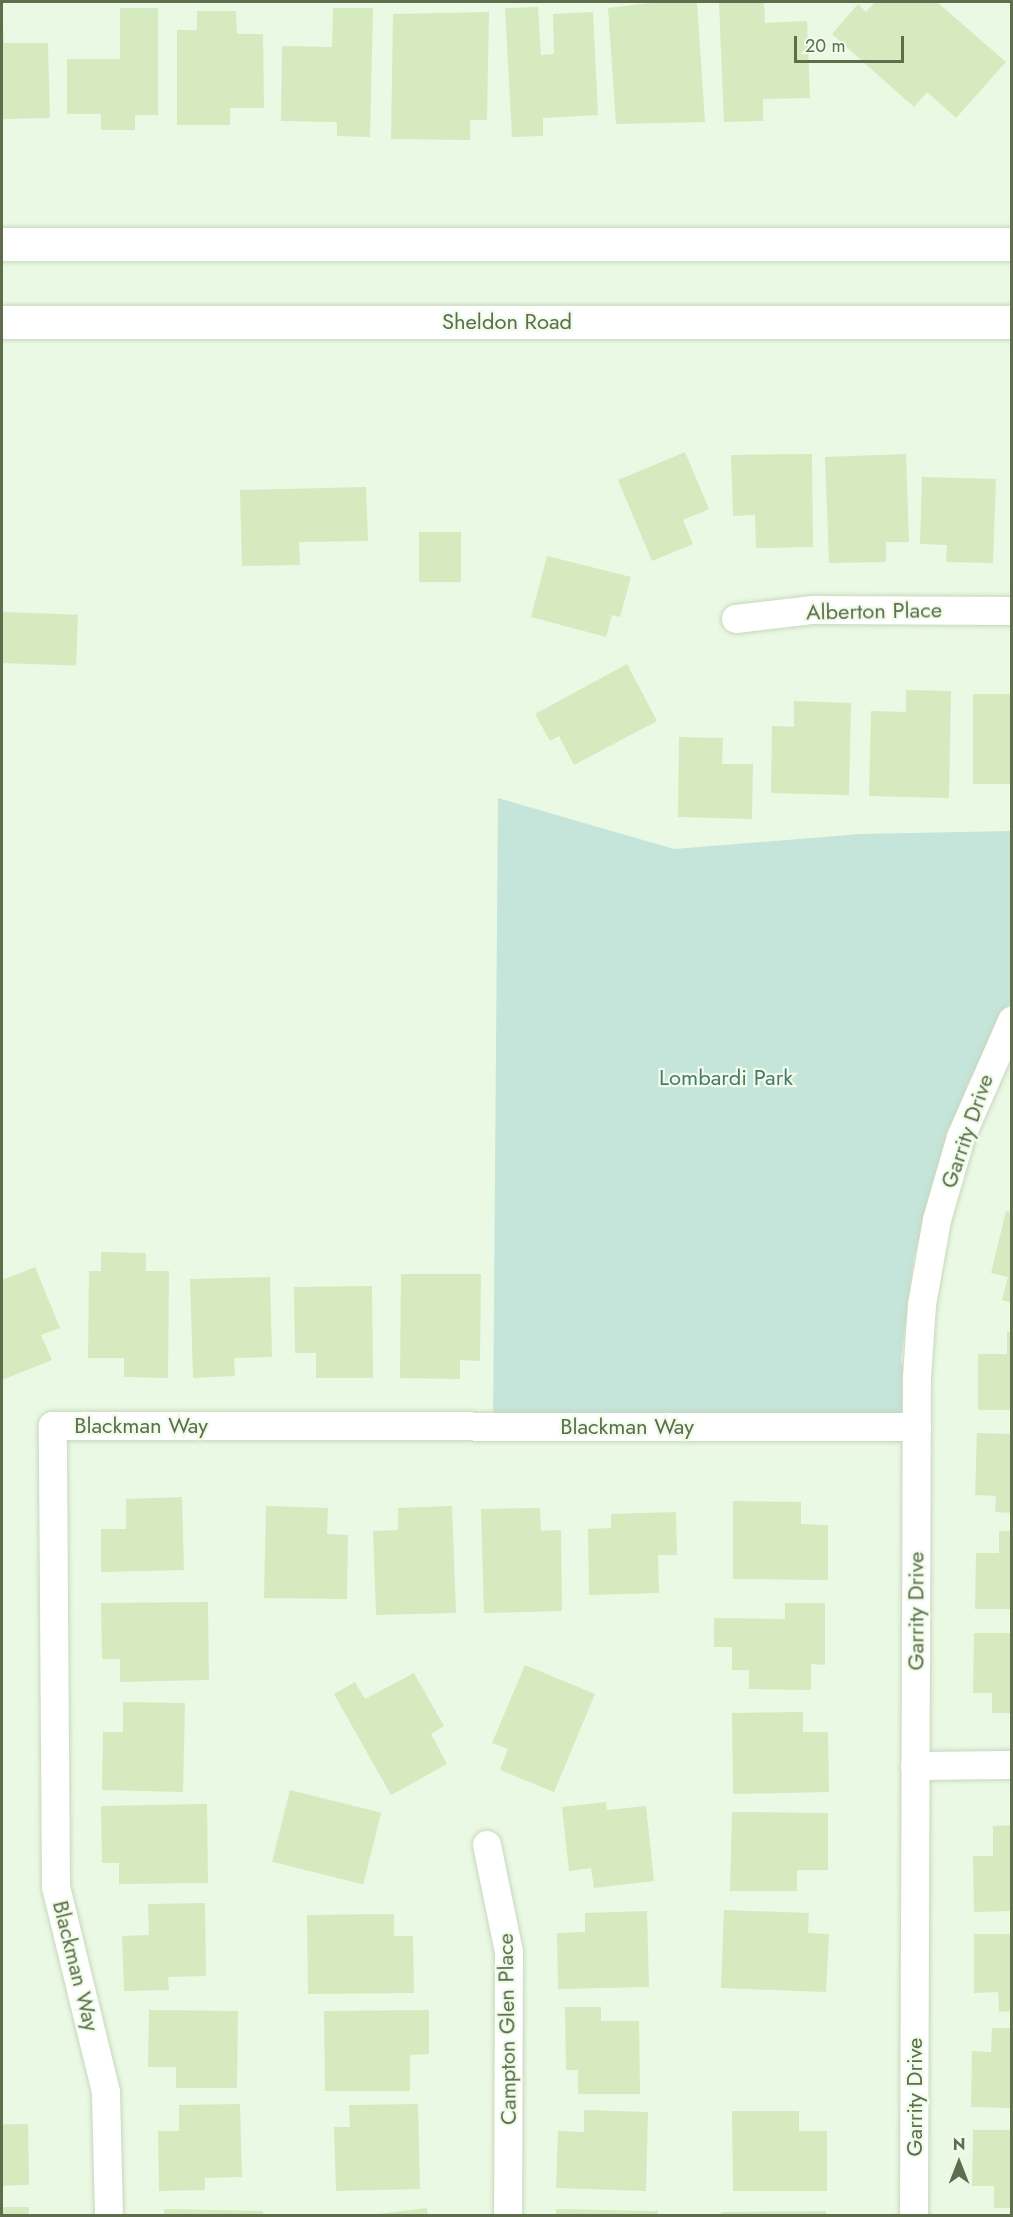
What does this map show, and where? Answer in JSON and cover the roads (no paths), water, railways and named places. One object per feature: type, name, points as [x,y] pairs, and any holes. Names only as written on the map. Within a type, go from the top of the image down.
[{"type":"main road","points":[[2,244],[1011,244]]},
{"type":"main road","name":"Sheldon Road","points":[[2,322],[1011,322]]},
{"type":"street","name":"Alberton Place","points":[[736,619],[813,610],[1011,611]]},
{"type":"street","name":"Garrity Drive","points":[[914,2216],[917,1427],[922,1305],[937,1220],[961,1137],[1011,1021]]},
{"type":"street","name":"Blackman Way","points":[[109,2216],[106,2092],[56,1887],[53,1426],[917,1427]]},
{"type":"street","points":[[915,1766],[1011,1765]]},
{"type":"street","name":"Campton Glen Place","points":[[487,1845],[509,1952],[508,2216]]},
{"type":"park label","name":"Lombardi Park","points":[[726,1078]]}]
